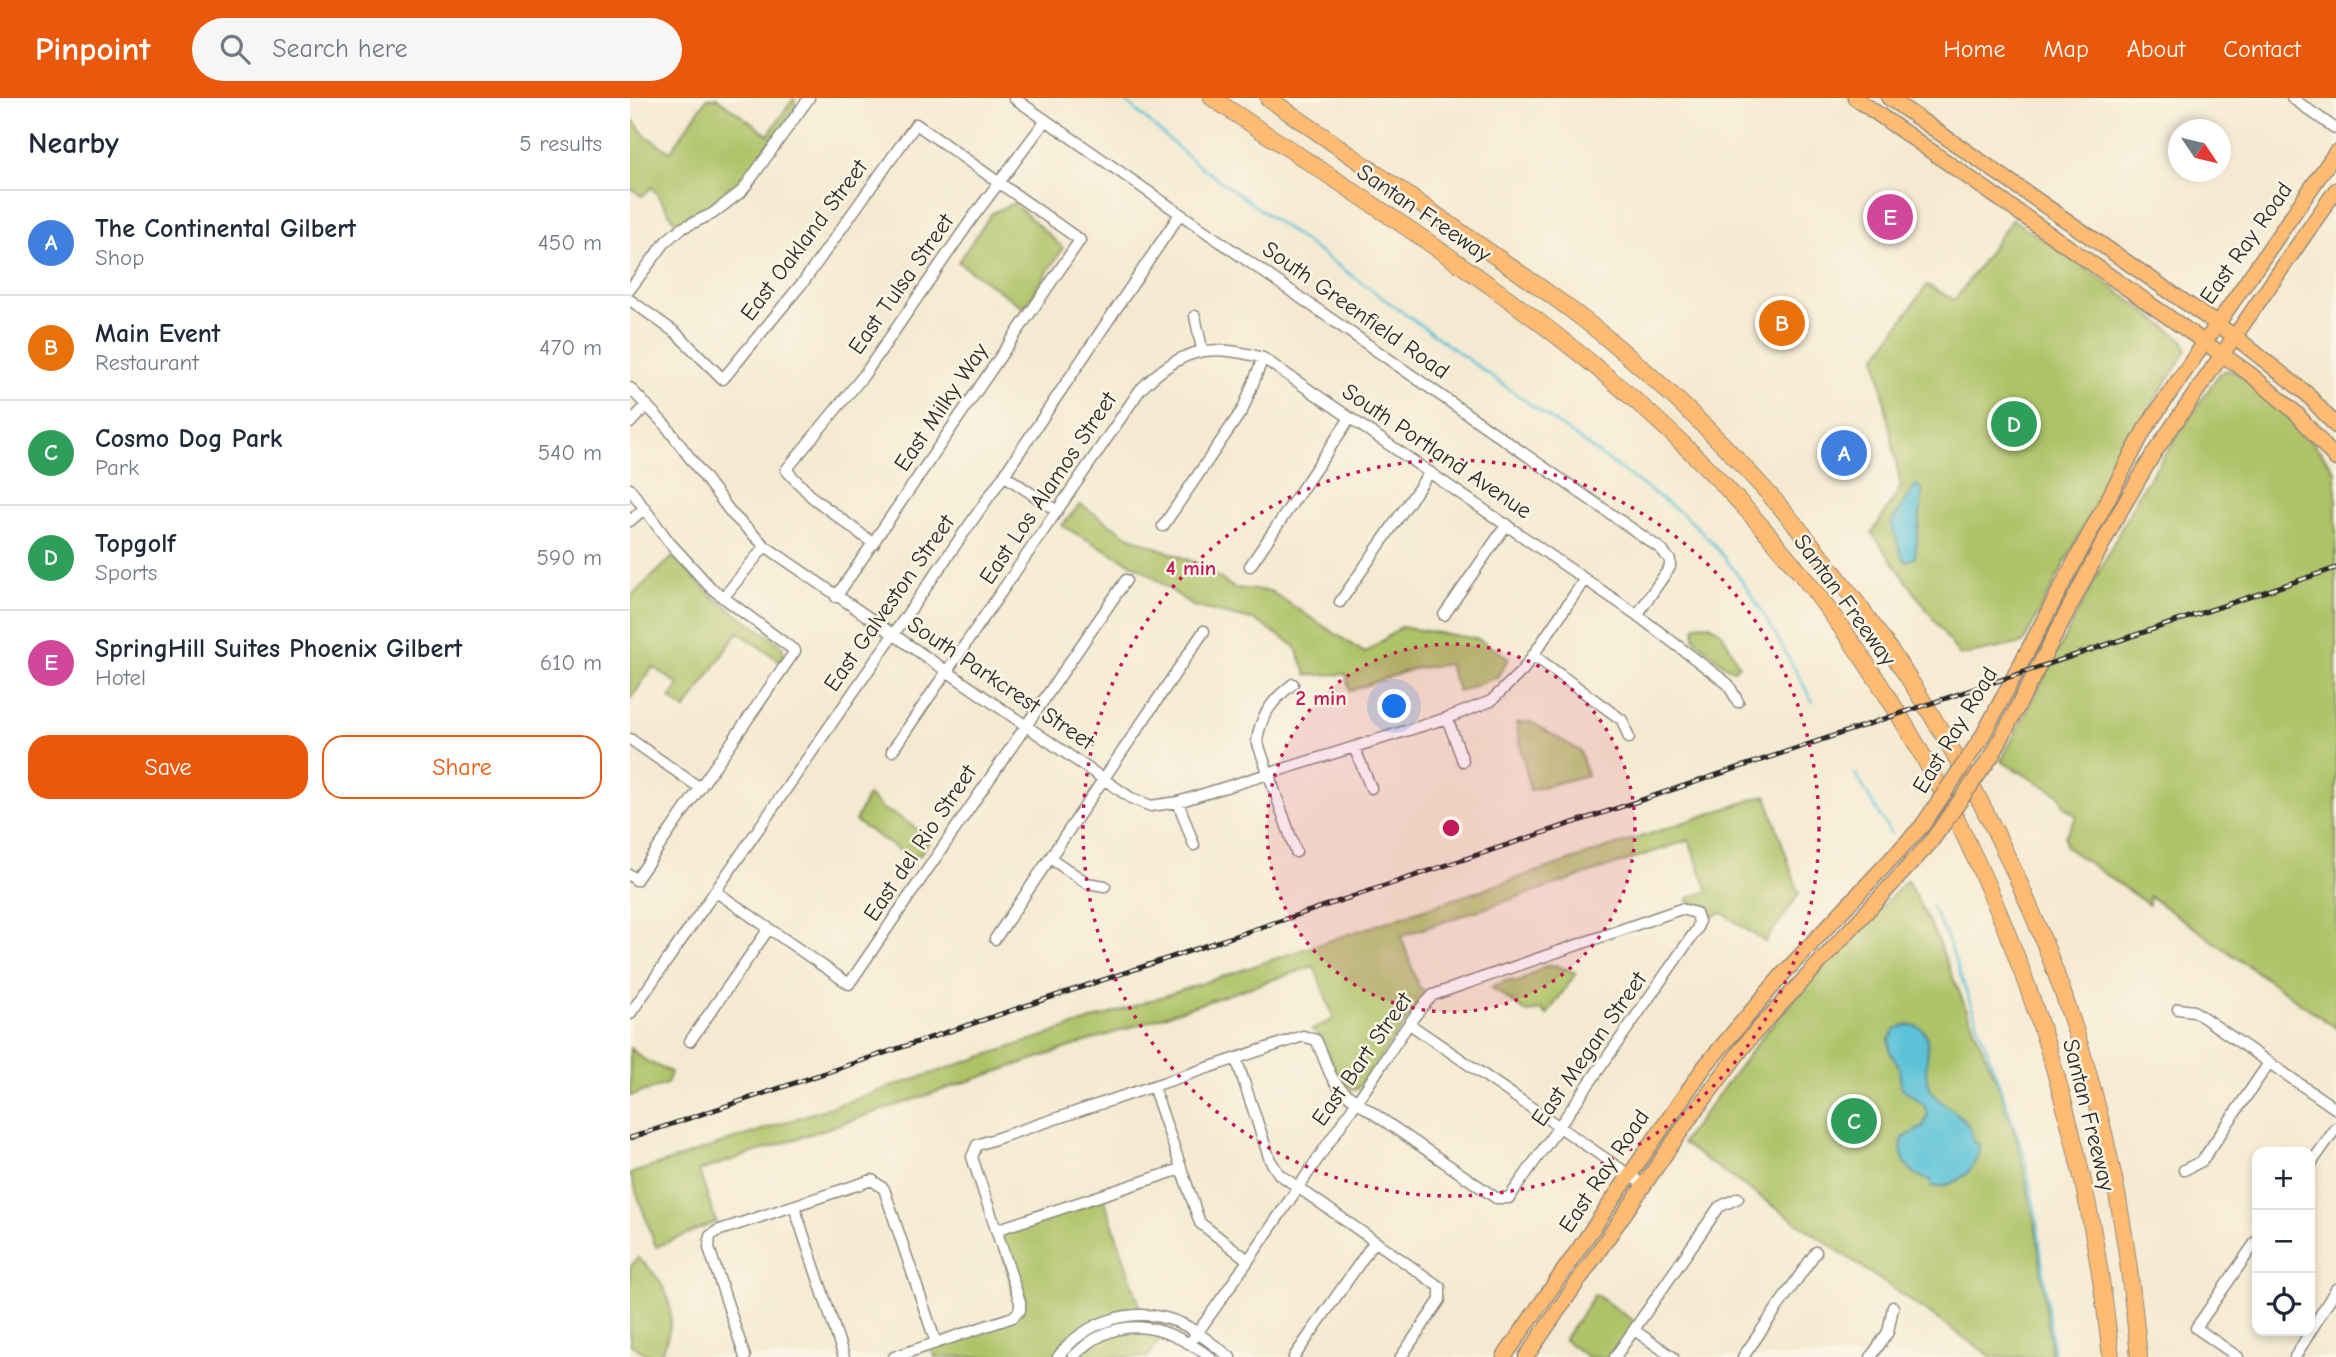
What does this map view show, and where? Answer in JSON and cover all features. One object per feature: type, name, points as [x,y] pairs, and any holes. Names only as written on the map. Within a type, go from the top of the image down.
[{"type":"highway","name":"Santan Freeway","points":[[1212,98],[1468,270],[1612,381],[1688,448],[1748,512],[1788,558],[1859,656],[1903,720],[1938,780],[1982,871],[2024,972],[2060,1080],[2077,1151],[2103,1287],[2111,1357]]},
{"type":"highway","name":"Santan Freeway","points":[[1268,98],[1514,269],[1608,339],[1736,459],[1815,549],[1871,622],[1937,720],[2016,875],[2048,952],[2073,1023],[2113,1174],[2131,1280],[2139,1357]]},
{"type":"main road","points":[[1855,98],[2221,353],[2282,400],[2336,458]]},
{"type":"main road","points":[[1889,98],[2234,336],[2298,386],[2336,426]]},
{"type":"main road","name":"East Ray Road","points":[[1504,1357],[1705,1066],[1751,1010],[1922,826],[1982,737],[2132,452],[2204,342],[2336,152]]},
{"type":"main road","points":[[2334,193],[2325,184],[2336,168]]},
{"type":"main road","name":"East Ray Road","points":[[1526,1357],[1644,1185],[1764,1021],[1930,843],[1993,754],[2115,520],[2154,453],[2334,193]]},
{"type":"main road","points":[[2022,215],[2035,198]]},
{"type":"street","name":"South Greenfield Road","points":[[1014,98],[1661,549],[1670,560],[1666,574],[1637,614]]},
{"type":"street","points":[[2292,98],[2336,129]]},
{"type":"street","points":[[630,289],[667,240],[682,228],[712,214],[742,191],[806,99]]},
{"type":"street","name":"East Tulsa Street","points":[[874,544],[813,497],[786,470],[864,375],[973,217],[1046,120]]},
{"type":"street","name":"East Oakland Street","points":[[630,300],[676,333],[723,379],[804,281],[916,124],[1001,182]]},
{"type":"street","name":"East Milky Way","points":[[836,597],[1080,240],[1001,182]]},
{"type":"street","name":"East Galveston Street","points":[[630,1014],[1180,214]]},
{"type":"street","points":[[1195,316],[1202,349]]},
{"type":"street","name":"South Portland Avenue","points":[[1202,349],[1224,349],[1263,358],[1637,614],[1728,684],[1738,702]]},
{"type":"street","name":"East Los Alamos Street","points":[[892,751],[1140,390],[1157,372],[1202,349]]},
{"type":"street","points":[[1163,526],[1243,409],[1263,358]]},
{"type":"street","name":"South Parkcrest Street","points":[[630,388],[647,405],[732,514],[765,546],[1132,798],[1151,806],[1178,802],[1266,775],[1447,718],[1491,701],[1510,686],[1585,579]]},
{"type":"street","points":[[630,423],[647,405]]},
{"type":"street","points":[[1250,566],[1350,418]]},
{"type":"street","points":[[1340,602],[1430,472]]},
{"type":"street","points":[[1003,475],[1057,511]]},
{"type":"street","points":[[630,489],[686,563],[723,598],[795,650],[700,788],[633,878]]},
{"type":"street","points":[[630,521],[645,508]]},
{"type":"street","points":[[1444,615],[1507,524]]},
{"type":"street","points":[[723,598],[765,546]]},
{"type":"street","name":"East del Rio Street","points":[[768,930],[849,984],[1126,580]]},
{"type":"street","points":[[995,939],[1204,631]]},
{"type":"street","points":[[1533,655],[1622,720],[1629,737]]},
{"type":"street","points":[[1293,684],[1277,696],[1259,724],[1257,741],[1266,775],[1296,852]]},
{"type":"street","points":[[1447,718],[1463,761]]},
{"type":"street","points":[[630,739],[700,788]]},
{"type":"street","points":[[1354,747],[1371,788]]},
{"type":"street","points":[[1178,802],[1194,845]]},
{"type":"street","points":[[1050,858],[1087,883],[1105,886]]},
{"type":"street","points":[[690,1041],[768,930],[715,891]]},
{"type":"street","name":"East Bart Street","points":[[1194,1339],[1429,999],[1443,989],[1681,909],[1690,909],[1697,914]]},
{"type":"street","name":"East Megan Street","points":[[1357,1102],[1503,1200],[1513,1195],[1698,929],[1697,914]]},
{"type":"street","points":[[2178,1009],[2194,1011],[2336,1110]]},
{"type":"street","points":[[1410,1025],[1644,1185]]},
{"type":"street","points":[[894,1357],[1012,1318],[1020,1311],[1020,1302],[973,1151],[981,1143],[1310,1036],[1318,1043],[1333,1083],[1357,1102]]},
{"type":"street","points":[[1236,1058],[1272,1164],[1298,1188],[1434,1281],[1442,1292],[1439,1302],[1401,1357]]},
{"type":"street","points":[[2184,1170],[2202,1161],[2269,1063]]},
{"type":"street","points":[[1153,1086],[1201,1225],[1248,1260]]},
{"type":"street","points":[[2315,1159],[2336,1128]]},
{"type":"street","points":[[996,1230],[1181,1169]]},
{"type":"street","points":[[745,1357],[709,1248],[709,1238],[717,1231],[869,1181],[877,1181],[884,1189],[936,1343]]},
{"type":"street","points":[[1615,1357],[1719,1207],[1738,1198]]},
{"type":"street","points":[[794,1206],[844,1357]]},
{"type":"street","points":[[1294,1357],[1375,1241]]},
{"type":"street","points":[[2238,1357],[2196,1328],[2252,1247]]},
{"type":"street","points":[[1743,1357],[1816,1252]]},
{"type":"street","points":[[2295,1357],[2336,1289]]},
{"type":"street","points":[[1871,1357],[1888,1332],[1893,1307]]},
{"type":"street","points":[[1058,1357],[1090,1328],[1117,1318],[1163,1318],[1194,1339],[1230,1357]]},
{"type":"street","points":[[1073,1357],[1095,1339],[1134,1327],[1194,1339],[1210,1357]]},
{"type":"street","points":[[1634,1330],[1673,1357]]},
{"type":"green space","points":[[707,98],[717,98],[768,135],[794,98],[796,107],[746,176],[718,202],[678,226],[652,187],[642,196],[630,188],[630,116],[645,135],[670,152]]},
{"type":"green space","points":[[1014,203],[1063,248],[1024,308],[958,262],[992,213]]},
{"type":"green space","points":[[2012,219],[2103,280],[2183,340],[2187,350],[2131,437],[2023,643],[1960,656],[1872,533],[1901,487],[1876,357],[1927,285],[1955,300]]},
{"type":"green space","points":[[2226,370],[2252,383],[2268,397],[2301,430],[2336,472],[2336,1028],[2149,896],[2149,905],[2066,847],[2065,836],[2077,816],[2066,808],[2058,794],[2001,761],[2141,490],[2219,374]]},
{"type":"green space","points":[[1080,504],[1128,536],[1201,565],[1234,588],[1270,591],[1365,653],[1401,627],[1478,639],[1509,658],[1497,677],[1459,692],[1448,664],[1412,669],[1350,691],[1346,674],[1307,675],[1295,646],[1256,621],[1193,606],[1143,570],[1062,526]]},
{"type":"green space","points":[[673,557],[716,599],[782,645],[784,655],[780,661],[738,632],[685,710],[670,698],[679,685],[653,667],[630,700],[630,597]]},
{"type":"green space","points":[[1709,624],[1722,633],[1739,665],[1734,670],[1726,667],[1694,638],[1695,625]]},
{"type":"green space","points":[[1531,722],[1580,751],[1587,775],[1530,790],[1516,723]]},
{"type":"green space","points":[[868,795],[881,808],[931,839],[919,856],[908,856],[855,821]]},
{"type":"green space","points":[[1766,795],[1799,894],[1765,942],[1723,913],[1707,918],[1699,904],[1688,902],[1688,898],[1708,891],[1689,840],[1401,936],[1418,986],[1427,993],[1357,1089],[1347,1087],[1340,1081],[1324,1044],[1312,1030],[1334,1019],[1314,966],[699,1171],[716,1222],[656,1247],[630,1174]]},
{"type":"green space","points":[[1907,880],[1934,932],[2001,1092],[2019,1146],[2037,1234],[2052,1357],[1992,1357],[1682,1143],[1764,1034],[1810,981]]},
{"type":"green space","points":[[1555,965],[1576,973],[1547,1015],[1542,1010],[1526,1012],[1491,987],[1508,980],[1519,982],[1543,967]]},
{"type":"green space","points":[[630,1048],[646,1061],[671,1072],[667,1084],[630,1096]]},
{"type":"green space","points":[[1103,1195],[1145,1322],[1169,1326],[1148,1357],[935,1357],[931,1345],[1019,1312],[996,1230]]},
{"type":"green space","points":[[638,1258],[659,1280],[669,1303],[669,1329],[659,1357],[651,1357],[630,1344],[630,1267]]},
{"type":"green space","points":[[1595,1294],[1638,1324],[1615,1357],[1588,1357],[1564,1340]]},
{"type":"water","points":[[1916,485],[1922,488],[1922,497],[1915,557],[1907,562],[1902,557],[1891,523]]},
{"type":"water","points":[[1905,1025],[1917,1026],[1927,1038],[1926,1076],[1933,1093],[1961,1117],[1971,1132],[1973,1142],[1979,1143],[1971,1169],[1958,1180],[1941,1186],[1931,1187],[1931,1180],[1912,1171],[1902,1152],[1903,1138],[1923,1127],[1928,1114],[1924,1105],[1901,1087],[1899,1067],[1890,1052],[1889,1039],[1896,1029]]},
{"type":"waterway","points":[[1122,98],[1194,162],[1684,515],[1705,535],[1741,579],[1813,702]]},
{"type":"waterway","points":[[1855,773],[1891,834]]},
{"type":"waterway","points":[[1931,905],[1948,940],[2024,1154],[2037,1220],[2054,1357]]},
{"type":"railway","points":[[630,1138],[2336,568]]},
{"type":"place","name":"SpringHill Suites Phoenix Gilbert","points":[[1890,217]]},
{"type":"place","name":"Main Event","points":[[1782,323]]},
{"type":"place","name":"Topgolf","points":[[2014,424]]},
{"type":"place","name":"The Continental Gilbert","points":[[1844,453]]},
{"type":"place","name":"Cosmo Dog Park","points":[[1854,1121]]}]
